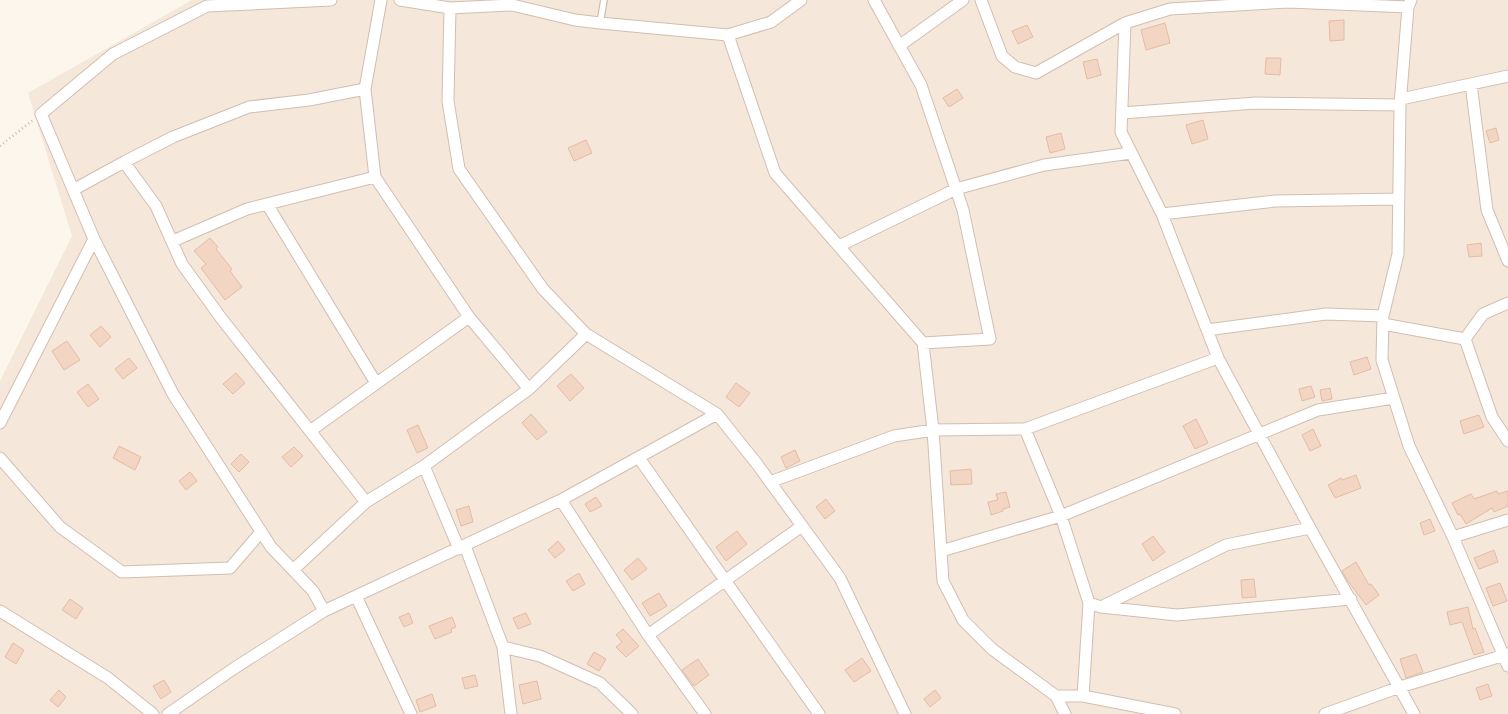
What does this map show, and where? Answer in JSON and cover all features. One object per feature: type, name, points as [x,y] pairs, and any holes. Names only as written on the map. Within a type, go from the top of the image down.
[{"type":"street","points":[[324,611],[313,591],[271,547],[173,394],[94,239],[41,114],[113,54],[207,6],[331,0]]},
{"type":"street","points":[[381,0],[365,90],[375,176],[469,317],[529,389]]},
{"type":"street","points":[[400,0],[450,8],[512,5],[575,20],[728,35],[771,22],[801,0]]},
{"type":"street","points":[[874,0],[921,85],[963,210],[990,339],[923,343]]},
{"type":"street","points":[[899,46],[963,0]]},
{"type":"street","points":[[981,0],[1002,56],[1015,67],[1036,73],[1125,23],[1170,9],[1288,2],[1410,4],[1400,102],[1398,254],[1383,320],[1382,360],[1409,446],[1453,537],[1507,658],[1400,687],[1325,714]]},
{"type":"street","points":[[450,8],[448,101],[459,169],[543,289],[586,334],[717,414],[770,482],[840,578],[905,714]]},
{"type":"street","points":[[1125,23],[1121,132],[1162,214],[1218,358],[1310,528],[1414,714]]},
{"type":"street","points":[[728,35],[775,173],[923,343],[933,430],[943,581],[964,620],[992,648],[1056,696],[1065,714]]},
{"type":"street","points":[[1122,113],[1256,103],[1400,102],[1508,76]]},
{"type":"street","points":[[1471,84],[1487,210],[1508,261]]},
{"type":"street","points":[[73,190],[173,137],[249,107],[309,100],[365,90]]},
{"type":"street","points":[[839,246],[956,189],[1044,165],[1131,153]]},
{"type":"street","points":[[124,162],[156,206],[182,264],[217,312],[366,502]]},
{"type":"street","points":[[173,241],[247,209],[375,176]]},
{"type":"street","points":[[1162,214],[1275,201],[1399,199]]},
{"type":"street","points":[[267,204],[376,383]]},
{"type":"street","points":[[0,423],[94,239]]},
{"type":"street","points":[[1465,339],[1483,314],[1508,302]]},
{"type":"street","points":[[1207,330],[1326,314],[1383,320],[1465,339]]},
{"type":"street","points":[[310,431],[469,317]]},
{"type":"street","points":[[293,570],[366,502],[424,466],[529,389],[586,334]]},
{"type":"street","points":[[1465,339],[1492,417],[1508,441]]},
{"type":"street","points":[[770,482],[894,436],[933,430],[1025,429],[1218,358]]},
{"type":"street","points":[[941,551],[1061,516],[1318,410],[1394,398]]},
{"type":"street","points":[[168,714],[233,669],[324,611],[561,500],[717,414]]},
{"type":"street","points":[[1025,429],[1061,516],[1089,603],[1083,696]]},
{"type":"street","points":[[0,458],[60,527],[122,572],[230,568],[261,532]]},
{"type":"street","points":[[639,458],[819,714]]},
{"type":"street","points":[[424,466],[462,547],[504,647],[511,714]]},
{"type":"street","points":[[561,500],[648,635],[705,714]]},
{"type":"street","points":[[1453,537],[1508,520]]},
{"type":"street","points":[[648,635],[802,526]]},
{"type":"street","points":[[1101,607],[1226,545],[1310,528]]},
{"type":"street","points":[[356,596],[411,714]]},
{"type":"street","points":[[1089,603],[1101,607],[1177,615],[1350,599]]},
{"type":"street","points":[[0,611],[108,678],[153,714]]},
{"type":"street","points":[[504,647],[540,656],[600,683],[632,714]]},
{"type":"street","points":[[1056,696],[1083,696],[1175,714]]},
{"type":"lane","points":[[600,23],[604,0]]},
{"type":"path","points":[[0,146],[41,114]]},
{"type":"shaded area","points":[[192,0],[1508,0],[1508,714],[0,714],[0,381],[72,236],[28,93]]},
{"type":"building","points":[[1344,20],[1344,40],[1330,41],[1329,21]]},
{"type":"building","points":[[1165,23],[1170,43],[1146,50],[1141,30]]},
{"type":"building","points":[[1027,25],[1033,37],[1018,44],[1012,31]]},
{"type":"building","points":[[1266,58],[1281,58],[1280,75],[1265,74]]},
{"type":"building","points":[[1097,59],[1101,75],[1087,79],[1083,62]]},
{"type":"building","points":[[957,89],[963,98],[949,107],[943,98]]},
{"type":"building","points":[[1203,120],[1208,139],[1192,144],[1186,125]]},
{"type":"building","points":[[1496,128],[1499,140],[1490,143],[1486,131]]},
{"type":"building","points":[[1061,133],[1065,149],[1050,153],[1046,137]]},
{"type":"building","points":[[586,140],[592,153],[574,161],[568,148]]},
{"type":"building","points":[[210,238],[218,247],[216,249],[232,269],[230,271],[242,287],[225,300],[201,268],[206,264],[194,251]]},
{"type":"building","points":[[1481,243],[1482,256],[1469,257],[1467,245]]},
{"type":"building","points":[[101,326],[111,337],[100,347],[90,335]]},
{"type":"building","points":[[67,341],[80,360],[64,370],[52,351]]},
{"type":"building","points":[[1367,357],[1371,369],[1354,375],[1350,362]]},
{"type":"building","points":[[129,358],[137,368],[123,379],[115,369]]},
{"type":"building","points":[[236,373],[245,383],[233,394],[223,384]]},
{"type":"building","points":[[571,374],[584,388],[570,401],[557,386]]},
{"type":"building","points":[[736,383],[750,393],[739,407],[726,397]]},
{"type":"building","points":[[88,384],[99,399],[88,407],[77,392]]},
{"type":"building","points":[[1311,386],[1315,397],[1302,401],[1299,389]]},
{"type":"building","points":[[1330,388],[1332,399],[1322,401],[1320,390]]},
{"type":"building","points":[[531,414],[547,432],[537,440],[522,423]]},
{"type":"building","points":[[1479,415],[1484,427],[1464,434],[1460,421]]},
{"type":"building","points":[[1196,419],[1208,443],[1195,449],[1183,426]]},
{"type":"building","points":[[418,425],[428,448],[417,453],[407,430]]},
{"type":"building","points":[[1313,429],[1321,446],[1310,451],[1302,435]]},
{"type":"building","points":[[119,446],[141,457],[135,470],[113,458]]},
{"type":"building","points":[[294,447],[303,456],[291,467],[282,457]]},
{"type":"building","points":[[795,450],[800,461],[786,468],[781,457]]},
{"type":"building","points":[[241,454],[249,462],[239,472],[231,464]]},
{"type":"building","points":[[971,469],[972,484],[951,485],[950,471]]},
{"type":"building","points":[[190,472],[197,481],[186,490],[179,481]]},
{"type":"building","points":[[1356,475],[1361,488],[1335,498],[1328,485],[1341,478],[1342,480]]},
{"type":"building","points":[[1497,491],[1498,494],[1508,491],[1508,506],[1494,512],[1492,508],[1466,524],[1460,514],[1458,515],[1452,503],[1471,494],[1474,499]]},
{"type":"building","points":[[1006,492],[1010,507],[991,515],[988,502],[998,500],[996,494]]},
{"type":"building","points":[[596,497],[602,506],[590,512],[585,504]]},
{"type":"building","points":[[826,499],[835,511],[825,519],[816,507]]},
{"type":"building","points":[[469,506],[473,522],[461,526],[456,510]]},
{"type":"building","points":[[1430,519],[1435,531],[1424,535],[1420,523]]},
{"type":"building","points":[[737,531],[747,544],[726,561],[716,547]]},
{"type":"building","points":[[1153,536],[1165,552],[1153,561],[1142,544]]},
{"type":"building","points":[[558,541],[565,550],[555,558],[548,550]]},
{"type":"building","points":[[1494,550],[1498,562],[1479,569],[1474,558]]},
{"type":"building","points":[[638,558],[647,569],[632,580],[624,570]]},
{"type":"building","points":[[1356,562],[1369,585],[1371,584],[1379,595],[1366,605],[1342,571]]},
{"type":"building","points":[[579,573],[585,584],[573,591],[566,581]]},
{"type":"building","points":[[1254,579],[1256,597],[1242,598],[1241,580]]},
{"type":"building","points":[[1500,583],[1507,601],[1493,606],[1486,588]]},
{"type":"building","points":[[659,593],[667,606],[650,616],[642,603]]},
{"type":"building","points":[[70,599],[83,608],[76,619],[62,610]]},
{"type":"building","points":[[1468,607],[1473,629],[1475,628],[1484,652],[1474,655],[1462,622],[1450,625],[1447,612]]},
{"type":"building","points":[[409,613],[413,623],[404,627],[399,617]]},
{"type":"building","points":[[526,613],[531,624],[518,629],[513,618]]},
{"type":"building","points":[[452,617],[456,627],[451,629],[452,632],[435,639],[429,626]]},
{"type":"building","points":[[623,629],[639,646],[626,657],[616,647],[622,642],[616,635]]},
{"type":"building","points":[[13,643],[24,650],[16,664],[5,657]]},
{"type":"building","points":[[594,652],[606,659],[599,671],[587,664]]},
{"type":"building","points":[[1416,654],[1423,672],[1406,678],[1400,659]]},
{"type":"building","points":[[862,658],[871,671],[854,682],[845,670]]},
{"type":"building","points":[[698,659],[709,675],[694,686],[682,670]]},
{"type":"building","points":[[475,675],[478,686],[465,689],[462,678]]},
{"type":"building","points":[[164,680],[171,692],[161,699],[153,686]]},
{"type":"building","points":[[537,681],[541,699],[523,704],[519,685]]},
{"type":"building","points":[[1488,684],[1492,696],[1480,700],[1476,688]]},
{"type":"building","points":[[59,690],[66,697],[58,707],[50,700]]},
{"type":"building","points":[[935,690],[941,698],[930,707],[924,699]]},
{"type":"building","points":[[432,694],[436,706],[420,712],[416,700]]}]
